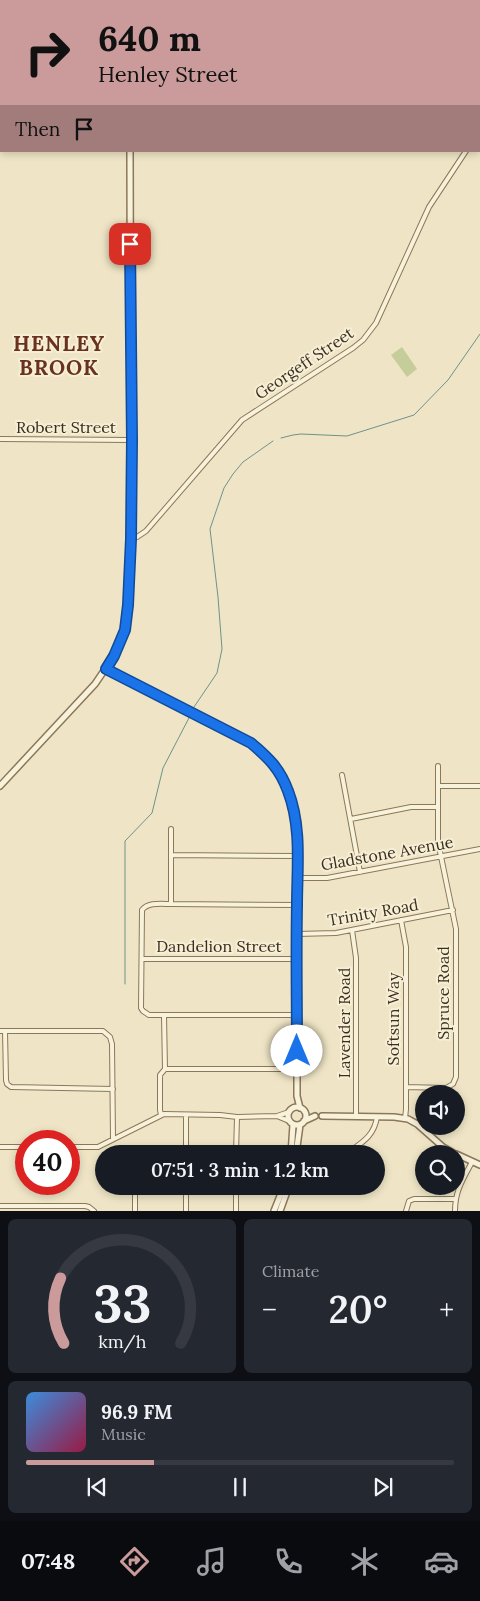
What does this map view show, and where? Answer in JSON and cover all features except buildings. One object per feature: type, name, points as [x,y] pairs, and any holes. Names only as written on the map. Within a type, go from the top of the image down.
[{"type":"street","points":[[0,786],[95,684],[114,656],[125,630],[131,539],[130,152]]},
{"type":"street","name":"Georgeff Street","points":[[131,539],[146,531],[242,420],[363,340],[376,323],[429,207],[465,152]]},
{"type":"street","name":"Robert Street","points":[[0,439],[132,440]]},
{"type":"street","points":[[106,669],[251,743],[269,758],[289,792],[296,825],[298,856],[296,905],[297,1096],[306,1115],[302,1123],[298,1145]]},
{"type":"street","name":"Spruce Road","points":[[406,1086],[446,1088],[453,1084],[456,1078],[456,929],[438,842],[438,766]]},
{"type":"street","points":[[342,775],[360,872]]},
{"type":"street","points":[[438,786],[480,786]]},
{"type":"street","points":[[350,819],[411,807],[437,807]]},
{"type":"street","points":[[171,829],[171,904]]},
{"type":"street","name":"Gladstone Avenue","points":[[298,878],[327,878],[480,849]]},
{"type":"street","points":[[171,855],[298,856]]},
{"type":"street","points":[[296,905],[171,904],[147,905],[142,910],[143,1011],[149,1015],[296,1015]]},
{"type":"street","name":"Trinity Road","points":[[297,934],[327,934],[452,910]]},
{"type":"street","name":"Softsun Way","points":[[402,920],[406,947],[405,1118]]},
{"type":"street","name":"Lavender Road","points":[[352,930],[356,958],[356,1116]]},
{"type":"street","name":"Dandelion Street","points":[[142,959],[297,959]]},
{"type":"street","points":[[161,1115],[160,1075],[164,1069],[164,1015]]},
{"type":"street","points":[[113,1089],[11,1087],[7,1084],[6,1080],[3,1031],[103,1031],[107,1033],[112,1044],[113,1089],[113,1139]]},
{"type":"street","points":[[164,1069],[297,1069]]},
{"type":"street","points":[[291,1145],[291,1123],[287,1116],[297,1096]]},
{"type":"street","points":[[80,1147],[98,1147],[161,1115],[277,1116],[291,1110],[302,1110],[315,1116],[405,1118],[417,1124],[441,1145]]},
{"type":"street","points":[[186,1115],[186,1145]]},
{"type":"street","points":[[277,1116],[291,1123],[302,1123],[315,1116]]},
{"type":"street","points":[[236,1145],[237,1117]]},
{"type":"street","points":[[359,1145],[373,1132],[377,1117]]},
{"type":"street","points":[[0,1147],[15,1147]]},
{"type":"street","points":[[465,1158],[480,1165]]},
{"type":"street","points":[[455,1211],[457,1190],[472,1162]]},
{"type":"street","points":[[135,1195],[135,1211]]},
{"type":"street","points":[[186,1195],[186,1211]]},
{"type":"street","points":[[236,1195],[236,1211]]},
{"type":"street","points":[[274,1211],[280,1195]]},
{"type":"street","points":[[280,1211],[286,1195]]},
{"type":"street","points":[[406,1211],[409,1201],[414,1199],[455,1199]]},
{"type":"street","points":[[0,1206],[85,1206],[94,1211]]},
{"type":"green space","points":[[402,347],[417,369],[407,377],[391,355]]},
{"type":"waterway","points":[[281,438],[301,434],[347,436],[414,415],[448,380],[480,334]]},
{"type":"waterway","points":[[192,710],[217,673],[222,649],[210,529],[224,488],[233,474],[243,462],[273,441]]},
{"type":"waterway","points":[[125,984],[125,841],[152,813],[163,768],[191,714]]},
{"type":"district","name":"HENLEY BROOK","points":[[59,356]]},
{"type":"route","points":[[130,244],[132,440],[128,605],[125,630],[106,669],[251,743],[269,758],[289,792],[296,825],[298,878],[296,905],[297,1051]]}]
